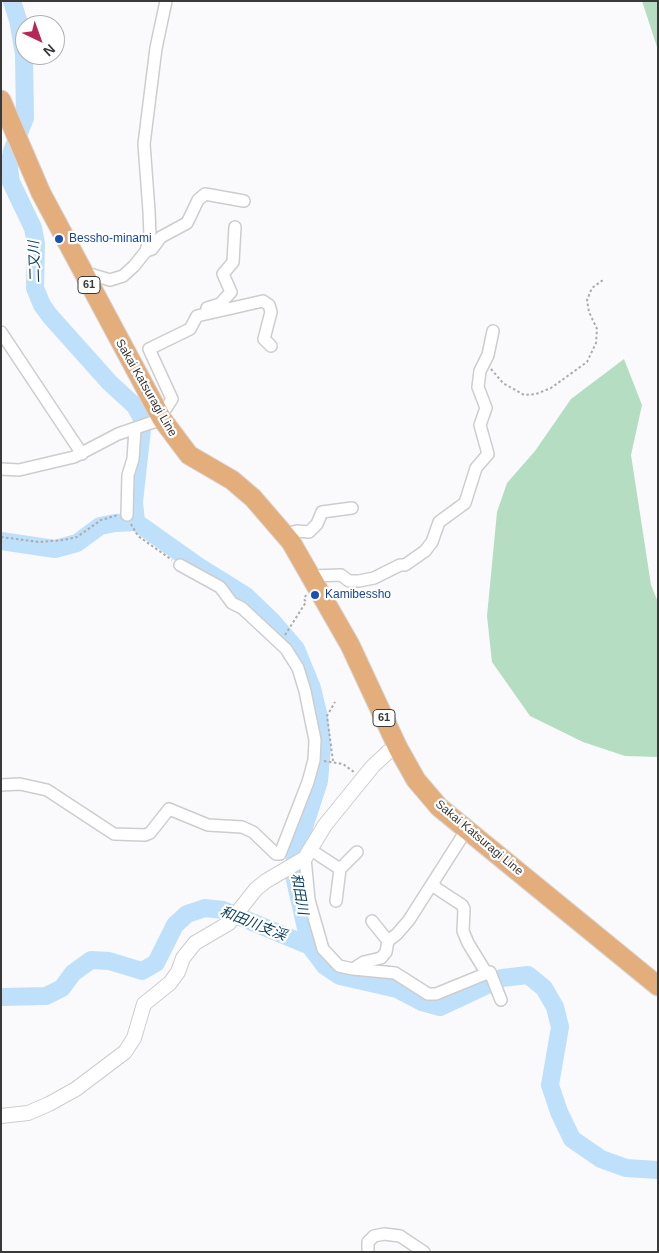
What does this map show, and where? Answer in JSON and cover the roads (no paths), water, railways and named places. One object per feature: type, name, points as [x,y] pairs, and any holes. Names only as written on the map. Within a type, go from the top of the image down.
[{"type":"main road","name":"Sakai Katsuragi Line","points":[[1,100],[24,155],[81,271],[161,417],[189,455],[232,480],[253,498],[285,534],[314,579],[350,645],[398,748],[416,780],[440,807],[657,983]]},
{"type":"street","points":[[81,271],[110,280],[123,276],[146,251],[150,236],[144,144],[156,48],[166,1]]},
{"type":"street","points":[[146,251],[152,249],[161,237],[187,224],[198,200],[205,194],[244,201]]},
{"type":"street","points":[[1,469],[19,470],[82,454],[118,434],[135,429],[161,417],[172,399],[149,349],[190,329],[202,309],[220,304],[231,292],[223,274],[234,262],[235,227]]},
{"type":"street","points":[[198,316],[263,301],[269,305],[271,312],[264,339],[271,346]]},
{"type":"street","points":[[314,579],[341,575],[349,581],[359,581],[374,578],[400,565],[405,566],[429,546],[439,522],[465,503],[476,468],[488,454],[480,425],[486,408],[478,387],[480,371],[486,360],[493,330]]},
{"type":"street","points":[[1,332],[82,454]]},
{"type":"street","points":[[127,515],[127,484],[133,458],[135,429]]},
{"type":"street","points":[[285,534],[297,531],[308,532],[317,524],[322,512],[352,508]]},
{"type":"street","points":[[180,565],[220,587],[232,603],[242,608],[286,649],[298,668],[305,690],[314,740],[314,760],[308,782],[280,854],[280,872]]},
{"type":"street","points":[[1,1116],[28,1113],[49,1104],[76,1089],[125,1052],[134,1038],[144,1004],[170,983],[178,972],[183,958],[195,943],[229,923],[256,890],[280,872],[306,857],[325,824],[362,778],[388,752],[398,748]]},
{"type":"street","points":[[1,785],[20,784],[47,790],[114,834],[145,835],[150,832],[168,809],[208,826],[242,827],[253,832],[276,854],[280,854]]},
{"type":"street","points":[[353,969],[364,962],[381,958],[386,952],[388,941],[409,920],[467,829]]},
{"type":"street","points":[[336,901],[340,869],[357,852]]},
{"type":"street","points":[[306,857],[340,869]]},
{"type":"street","points":[[306,857],[309,900],[323,949],[339,966],[395,973],[428,994],[436,994],[490,972],[501,1000]]},
{"type":"street","points":[[433,882],[436,888],[462,905],[464,909],[463,930],[468,943],[487,974]]},
{"type":"street","points":[[372,921],[388,941]]},
{"type":"street","points":[[368,1252],[368,1242],[374,1236],[384,1234],[400,1236],[424,1252]]},
{"type":"waterway","name":"二又川","points":[[12,1],[18,20],[24,54],[25,118],[12,151],[9,168],[11,182],[33,228],[36,244],[35,288],[42,305],[50,316],[109,382],[135,406],[143,420],[134,502],[136,522]]},
{"type":"waterway","name":"和田川","points":[[1,541],[55,549],[77,543],[100,526],[136,522],[201,568],[246,596],[271,620],[296,649],[312,688],[319,717],[322,747],[319,781],[297,849],[293,871],[310,946],[325,966],[340,976],[397,989],[422,1002],[440,1007],[502,978],[528,975],[544,988],[555,1007],[560,1027],[550,1085],[559,1112],[572,1139],[601,1159],[626,1168],[658,1170]]},
{"type":"waterway","name":"和田川支渓","points":[[1,997],[46,996],[62,988],[73,973],[91,960],[109,961],[142,971],[156,963],[175,925],[187,914],[205,908],[223,910],[310,946]]},
{"type":"place","name":"Bessho-minami","points":[[59,239]]},
{"type":"place","name":"Kamibessho","points":[[315,595]]}]
